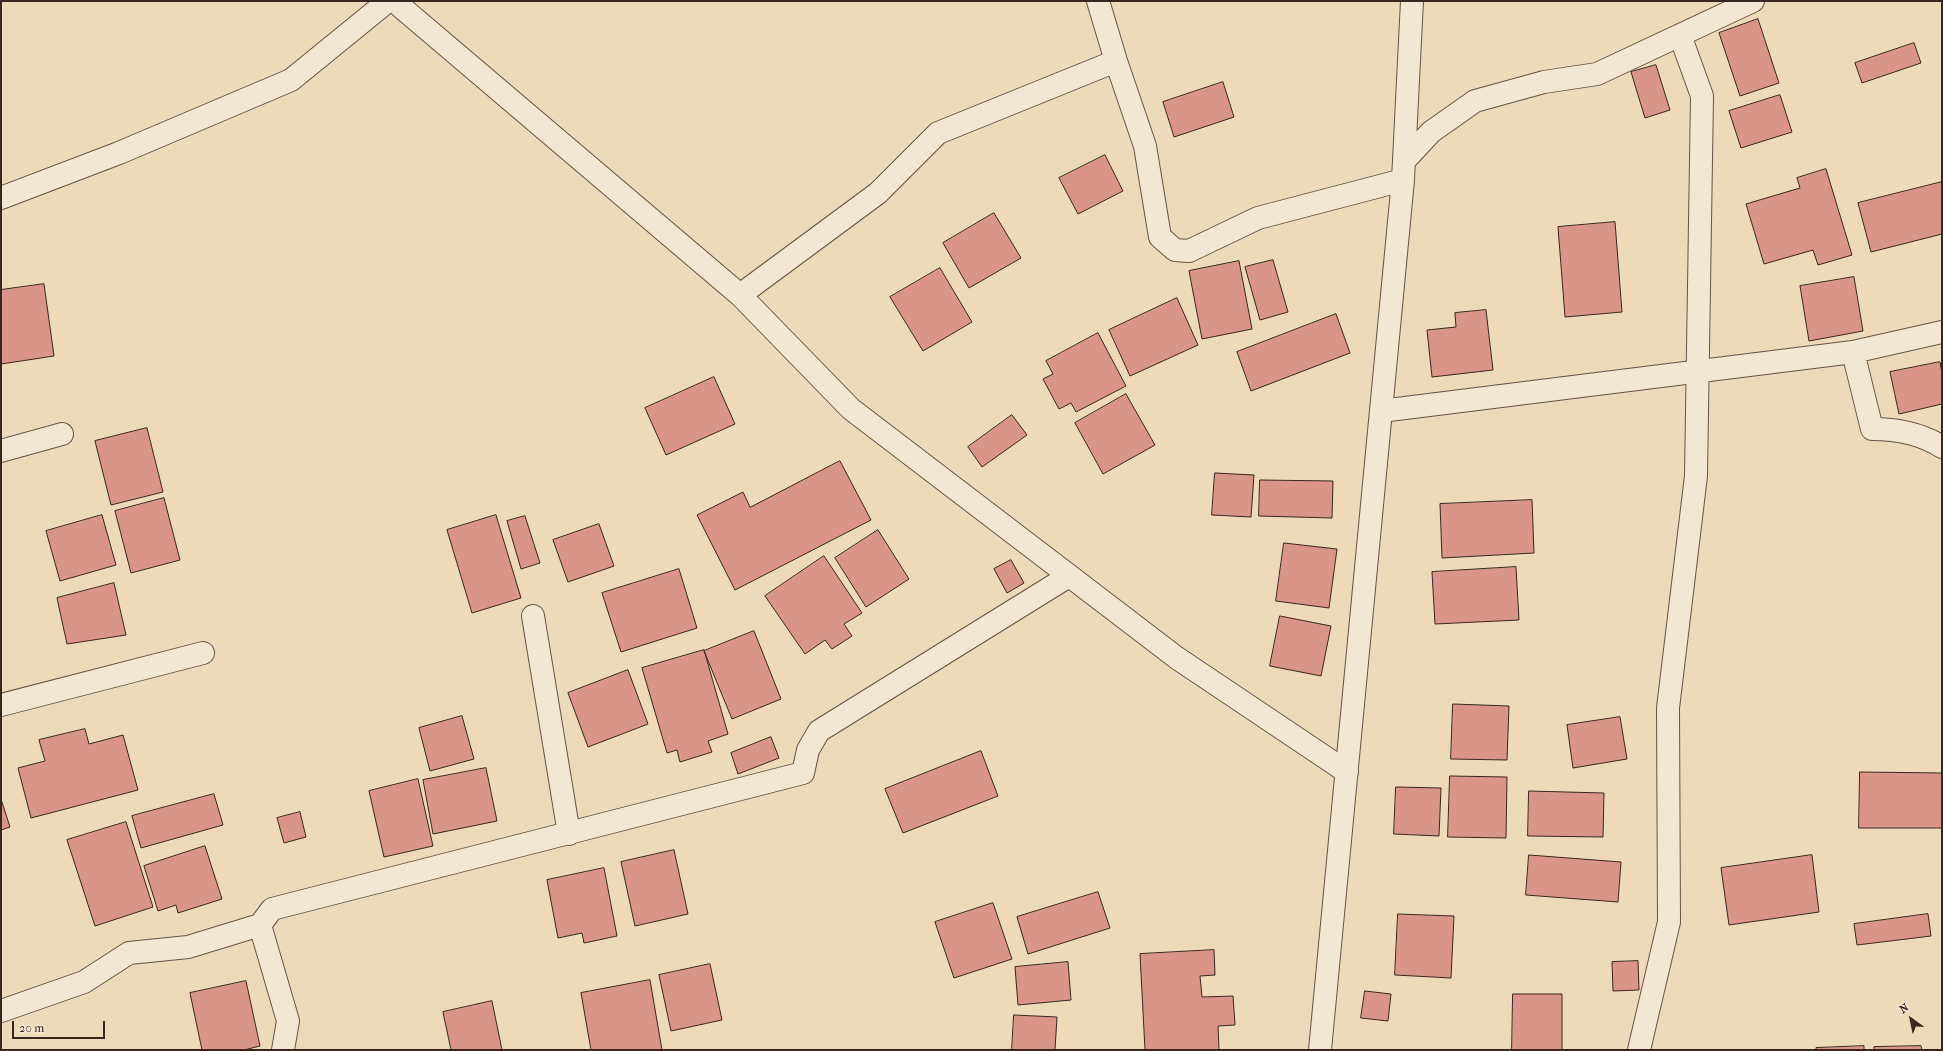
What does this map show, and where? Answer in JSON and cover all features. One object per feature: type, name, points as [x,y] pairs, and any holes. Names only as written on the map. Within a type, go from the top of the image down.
[{"type":"street","points":[[1,198],[119,153],[291,80],[388,1]]},
{"type":"street","points":[[396,1],[406,12],[740,295],[851,409],[1178,658],[1347,772]]},
{"type":"street","points":[[1098,1],[1116,61],[1145,146],[1160,237],[1175,250],[1189,251],[1258,218],[1403,171],[1431,132],[1475,101],[1544,82],[1596,74],[1753,1]]},
{"type":"street","points":[[1320,1050],[1403,171],[1412,1]]},
{"type":"street","points":[[1639,1050],[1669,922],[1668,708],[1696,476],[1702,96],[1680,35]]},
{"type":"street","points":[[740,295],[878,193],[938,133],[1116,61]]},
{"type":"street","points":[[1381,411],[1698,370],[1854,352],[1942,332]]},
{"type":"street","points":[[1854,352],[1872,429],[1886,429],[1928,438],[1942,447]]},
{"type":"street","points":[[1,451],[62,434]]},
{"type":"street","points":[[1,1011],[84,982],[129,953],[188,947],[260,925],[272,909],[803,773],[808,750],[819,731],[1069,576]]},
{"type":"street","points":[[534,616],[569,834]]},
{"type":"street","points":[[1,705],[203,654]]},
{"type":"street","points":[[260,925],[288,1021],[283,1050]]},
{"type":"building","points":[[1758,19],[1779,83],[1740,96],[1719,33]]},
{"type":"building","points":[[1914,43],[1921,63],[1862,83],[1855,63]]},
{"type":"building","points":[[1656,65],[1670,110],[1645,118],[1631,72]]},
{"type":"building","points":[[1223,82],[1234,117],[1174,137],[1163,102]]},
{"type":"building","points":[[1780,95],[1792,132],[1741,148],[1729,111]]},
{"type":"building","points":[[1105,155],[1123,191],[1078,214],[1059,178]]},
{"type":"building","points":[[1826,169],[1852,255],[1818,265],[1813,250],[1764,264],[1746,204],[1800,188],[1797,178]]},
{"type":"building","points":[[1942,182],[1942,234],[1871,252],[1858,203]]},
{"type":"building","points":[[994,213],[1021,258],[969,288],[943,243]]},
{"type":"building","points":[[1615,222],[1622,312],[1565,317],[1558,227]]},
{"type":"building","points":[[1273,260],[1288,312],[1260,320],[1245,267]]},
{"type":"building","points":[[1239,261],[1252,329],[1202,339],[1189,271]]},
{"type":"building","points":[[940,268],[972,322],[923,351],[890,297]]},
{"type":"building","points":[[1854,277],[1863,331],[1809,341],[1800,286]]},
{"type":"building","points":[[44,284],[54,356],[1,364],[1,290]]},
{"type":"building","points":[[1177,298],[1198,345],[1130,376],[1109,330]]},
{"type":"building","points":[[1486,310],[1493,370],[1432,377],[1427,330],[1456,327],[1455,313]]},
{"type":"building","points":[[1336,314],[1350,353],[1251,391],[1237,352]]},
{"type":"building","points":[[1098,333],[1126,386],[1076,412],[1071,403],[1059,409],[1043,379],[1053,374],[1046,361]]},
{"type":"building","points":[[1940,362],[1942,373],[1942,404],[1899,414],[1890,372]]},
{"type":"building","points":[[714,377],[735,424],[666,455],[645,408]]},
{"type":"building","points":[[1126,394],[1155,445],[1103,474],[1075,423]]},
{"type":"building","points":[[1012,415],[1027,435],[982,467],[968,447]]},
{"type":"building","points":[[147,428],[163,492],[111,505],[95,441]]},
{"type":"building","points":[[840,461],[871,520],[735,590],[697,515],[743,492],[750,507]]},
{"type":"building","points":[[1215,473],[1254,475],[1251,517],[1212,515]]},
{"type":"building","points":[[1260,480],[1333,481],[1332,518],[1259,516]]},
{"type":"building","points":[[164,498],[180,560],[131,573],[115,511]]},
{"type":"building","points":[[1532,500],[1534,553],[1442,558],[1440,504]]},
{"type":"building","points":[[102,515],[116,565],[60,581],[46,531]]},
{"type":"building","points":[[496,515],[521,598],[472,613],[447,530]]},
{"type":"building","points":[[525,516],[540,563],[521,569],[507,521]]},
{"type":"building","points":[[599,524],[614,566],[568,582],[553,540]]},
{"type":"building","points":[[878,530],[909,579],[866,607],[835,558]]},
{"type":"building","points":[[1284,543],[1337,549],[1329,608],[1276,601]]},
{"type":"building","points":[[824,556],[862,613],[844,624],[852,636],[832,649],[825,640],[805,654],[765,596]]},
{"type":"building","points":[[1011,560],[1024,583],[1007,593],[994,569]]},
{"type":"building","points":[[1516,567],[1519,620],[1435,624],[1432,572]]},
{"type":"building","points":[[679,569],[697,628],[621,652],[602,593]]},
{"type":"building","points":[[114,583],[126,635],[67,644],[57,598]]},
{"type":"building","points":[[1280,616],[1331,626],[1321,676],[1270,666]]},
{"type":"building","points":[[754,631],[781,699],[732,719],[704,651]]},
{"type":"building","points":[[704,650],[728,734],[708,741],[712,752],[680,762],[677,750],[667,753],[642,668]]},
{"type":"building","points":[[628,670],[648,724],[588,747],[568,693]]},
{"type":"building","points":[[1453,704],[1509,706],[1507,760],[1451,759]]},
{"type":"building","points":[[462,716],[474,759],[430,771],[419,728]]},
{"type":"building","points":[[1620,717],[1627,759],[1573,768],[1567,725]]},
{"type":"building","points":[[85,729],[89,744],[123,735],[138,790],[31,818],[18,768],[45,761],[39,740]]},
{"type":"building","points":[[771,737],[779,758],[738,774],[731,753]]},
{"type":"building","points":[[981,751],[998,796],[903,833],[885,789]]},
{"type":"building","points":[[486,768],[497,821],[433,834],[423,780]]},
{"type":"building","points":[[1860,772],[1942,773],[1942,828],[1859,828]]},
{"type":"building","points":[[1450,776],[1507,777],[1506,838],[1448,837]]},
{"type":"building","points":[[418,779],[433,846],[384,857],[369,791]]},
{"type":"building","points":[[1396,787],[1441,788],[1439,836],[1394,834]]},
{"type":"building","points":[[1529,791],[1604,793],[1603,837],[1528,836]]},
{"type":"building","points":[[214,794],[223,825],[141,848],[132,816]]},
{"type":"building","points":[[1,799],[10,827],[1,830]]},
{"type":"building","points":[[300,812],[306,837],[284,843],[277,818]]},
{"type":"building","points":[[126,822],[153,907],[95,926],[67,840]]},
{"type":"building","points":[[205,846],[222,899],[178,913],[176,905],[158,911],[144,866]]},
{"type":"building","points":[[674,850],[688,914],[635,926],[621,862]]},
{"type":"building","points":[[1529,855],[1621,862],[1618,902],[1526,895]]},
{"type":"building","points":[[1812,855],[1819,912],[1729,925],[1721,868]]},
{"type":"building","points":[[604,868],[617,936],[584,943],[582,933],[558,938],[547,880]]},
{"type":"building","points":[[1098,892],[1110,928],[1028,954],[1017,917]]},
{"type":"building","points":[[993,903],[1012,959],[954,978],[935,922]]},
{"type":"building","points":[[1398,914],[1454,916],[1451,978],[1395,975]]},
{"type":"building","points":[[1928,914],[1931,936],[1857,945],[1854,924]]},
{"type":"building","points":[[1214,950],[1215,975],[1200,976],[1202,997],[1233,996],[1235,1025],[1218,1026],[1219,1050],[1145,1050],[1140,954]]},
{"type":"building","points":[[1638,961],[1639,990],[1613,991],[1612,962]]},
{"type":"building","points":[[1068,962],[1071,1000],[1018,1005],[1015,967]]},
{"type":"building","points":[[710,964],[722,1020],[671,1031],[659,975]]},
{"type":"building","points":[[650,980],[662,1050],[591,1050],[581,993]]},
{"type":"building","points":[[246,981],[260,1046],[244,1050],[202,1050],[190,993]]},
{"type":"building","points":[[1365,991],[1391,994],[1388,1021],[1361,1018]]},
{"type":"building","points":[[1513,994],[1562,994],[1562,1050],[1512,1050]]},
{"type":"building","points":[[492,1001],[502,1050],[451,1050],[443,1012]]},
{"type":"building","points":[[1014,1015],[1057,1017],[1055,1050],[1012,1050]]},
{"type":"building","points":[[1864,1046],[1864,1050],[1816,1050],[1816,1048]]},
{"type":"building","points":[[1921,1046],[1922,1050],[1874,1050],[1874,1047]]}]
